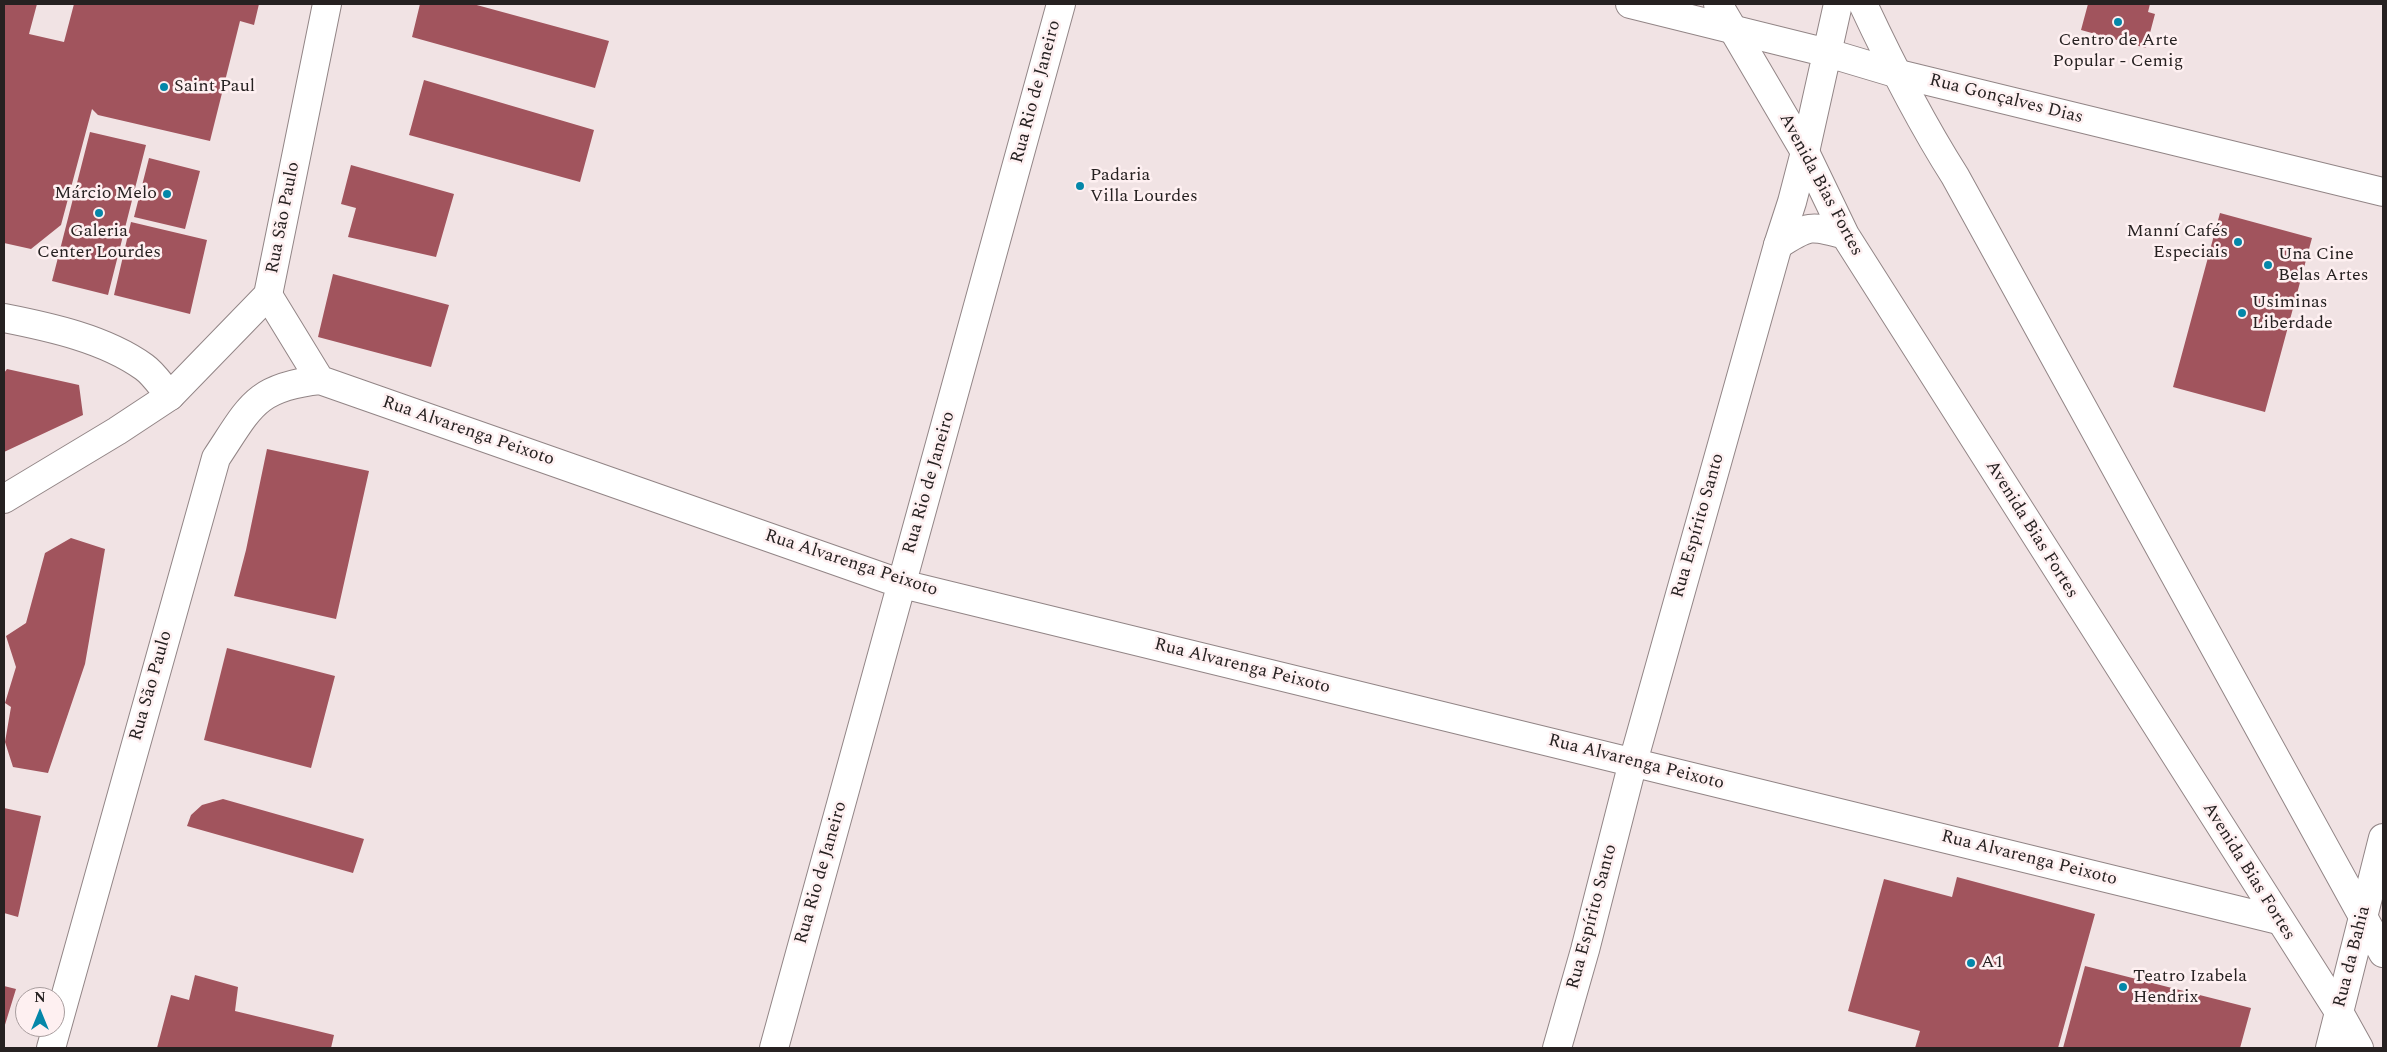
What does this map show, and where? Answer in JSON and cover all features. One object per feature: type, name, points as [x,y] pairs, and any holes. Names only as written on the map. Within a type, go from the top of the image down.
[{"type":"street","name":"Rua São Paulo","points":[[4,499],[117,431],[170,396],[268,295],[327,4]]},
{"type":"street","name":"Rua Rio de Janeiro","points":[[774,1048],[1062,4]]},
{"type":"street","name":"Rua Gonçalves Dias","points":[[1630,4],[1828,53],[1895,73],[2383,192]]},
{"type":"street","name":"Avenida Bias Fortes","points":[[1718,4],[1805,152],[1845,235],[2278,920],[2339,1012],[2359,1048]]},
{"type":"street","name":"Rua Espírito Santo","points":[[1558,1048],[1585,950],[1632,762],[1778,245],[1792,202],[1838,4]]},
{"type":"street","points":[[1863,4],[1895,73],[1923,125],[1955,176],[2383,953]]},
{"type":"street","points":[[1778,245],[1804,228],[1823,229],[1845,235]]},
{"type":"street","points":[[268,295],[320,380]]},
{"type":"street","points":[[4,318],[52,327],[117,352],[145,368],[170,396]]},
{"type":"street","name":"Rua São Paulo","points":[[51,1048],[216,458],[250,407],[266,393],[293,383],[320,380]]},
{"type":"street","name":"Rua Alvarenga Peixoto","points":[[320,380],[902,584],[2278,920]]},
{"type":"street","name":"Rua da Bahia","points":[[2330,1048],[2383,838]]},
{"type":"building","points":[[4,4],[37,4],[29,34],[64,42],[74,4],[259,4],[254,25],[240,21],[210,141],[98,115],[92,109],[61,225],[31,249],[4,243]]},
{"type":"building","points":[[420,4],[473,4],[609,41],[595,88],[412,37]]},
{"type":"building","name":"Centro de Arte Popular - Cemig","points":[[2088,4],[2150,4],[2148,12],[2155,14],[2146,48],[2081,30]]},
{"type":"building","points":[[424,80],[594,130],[580,182],[409,135]]},
{"type":"building","name":"Galeria Center Lourdes","points":[[90,132],[146,145],[108,295],[52,281]]},
{"type":"building","name":"Márcio Melo","points":[[149,158],[200,171],[185,229],[134,217]]},
{"type":"building","points":[[351,165],[454,194],[436,257],[348,237],[356,208],[341,204]]},
{"type":"building","name":"Usiminas Liberdade","points":[[2220,213],[2312,238],[2265,412],[2173,387]]},
{"type":"building","points":[[131,222],[207,240],[190,314],[114,295]]},
{"type":"building","points":[[333,274],[449,305],[431,367],[318,337]]},
{"type":"building","points":[[7,369],[79,385],[83,415],[4,452],[4,373]]},
{"type":"building","points":[[267,449],[369,471],[336,619],[234,596],[246,550]]},
{"type":"building","points":[[71,538],[105,549],[85,664],[48,773],[13,767],[5,742],[11,707],[5,703],[16,667],[6,636],[26,623],[45,553]]},
{"type":"building","points":[[227,648],[335,676],[311,768],[204,740]]},
{"type":"building","points":[[223,799],[364,839],[353,873],[187,826],[191,815],[202,805]]},
{"type":"building","points":[[4,808],[41,816],[18,917],[4,913]]},
{"type":"building","name":"A1","points":[[1957,877],[2095,914],[2058,1048],[1915,1048],[1920,1031],[1848,1011],[1884,879],[1952,897]]},
{"type":"building","name":"Teatro Izabela Hendrix","points":[[2085,966],[2251,1008],[2240,1048],[2063,1048]]},
{"type":"building","points":[[195,975],[238,987],[235,1011],[334,1035],[331,1048],[157,1048],[171,995],[189,1000]]},
{"type":"building","points":[[4,986],[15,989],[15,992],[4,1028]]},
{"type":"place","name":"Centro de Arte Popular - Cemig","points":[[2118,22]]},
{"type":"place","name":"Saint Paul","points":[[164,87]]},
{"type":"place","name":"Padaria Villa Lourdes","points":[[1080,186]]},
{"type":"place","name":"Márcio Melo","points":[[167,194]]},
{"type":"place","name":"Galeria Center Lourdes","points":[[99,213]]},
{"type":"place","name":"Manní Cafés Especiais","points":[[2238,242]]},
{"type":"place","name":"Una Cine Belas Artes","points":[[2268,265]]},
{"type":"place","name":"Usiminas Liberdade","points":[[2242,313]]},
{"type":"place","name":"A1","points":[[1971,963]]},
{"type":"place","name":"Teatro Izabela Hendrix","points":[[2123,987]]}]
